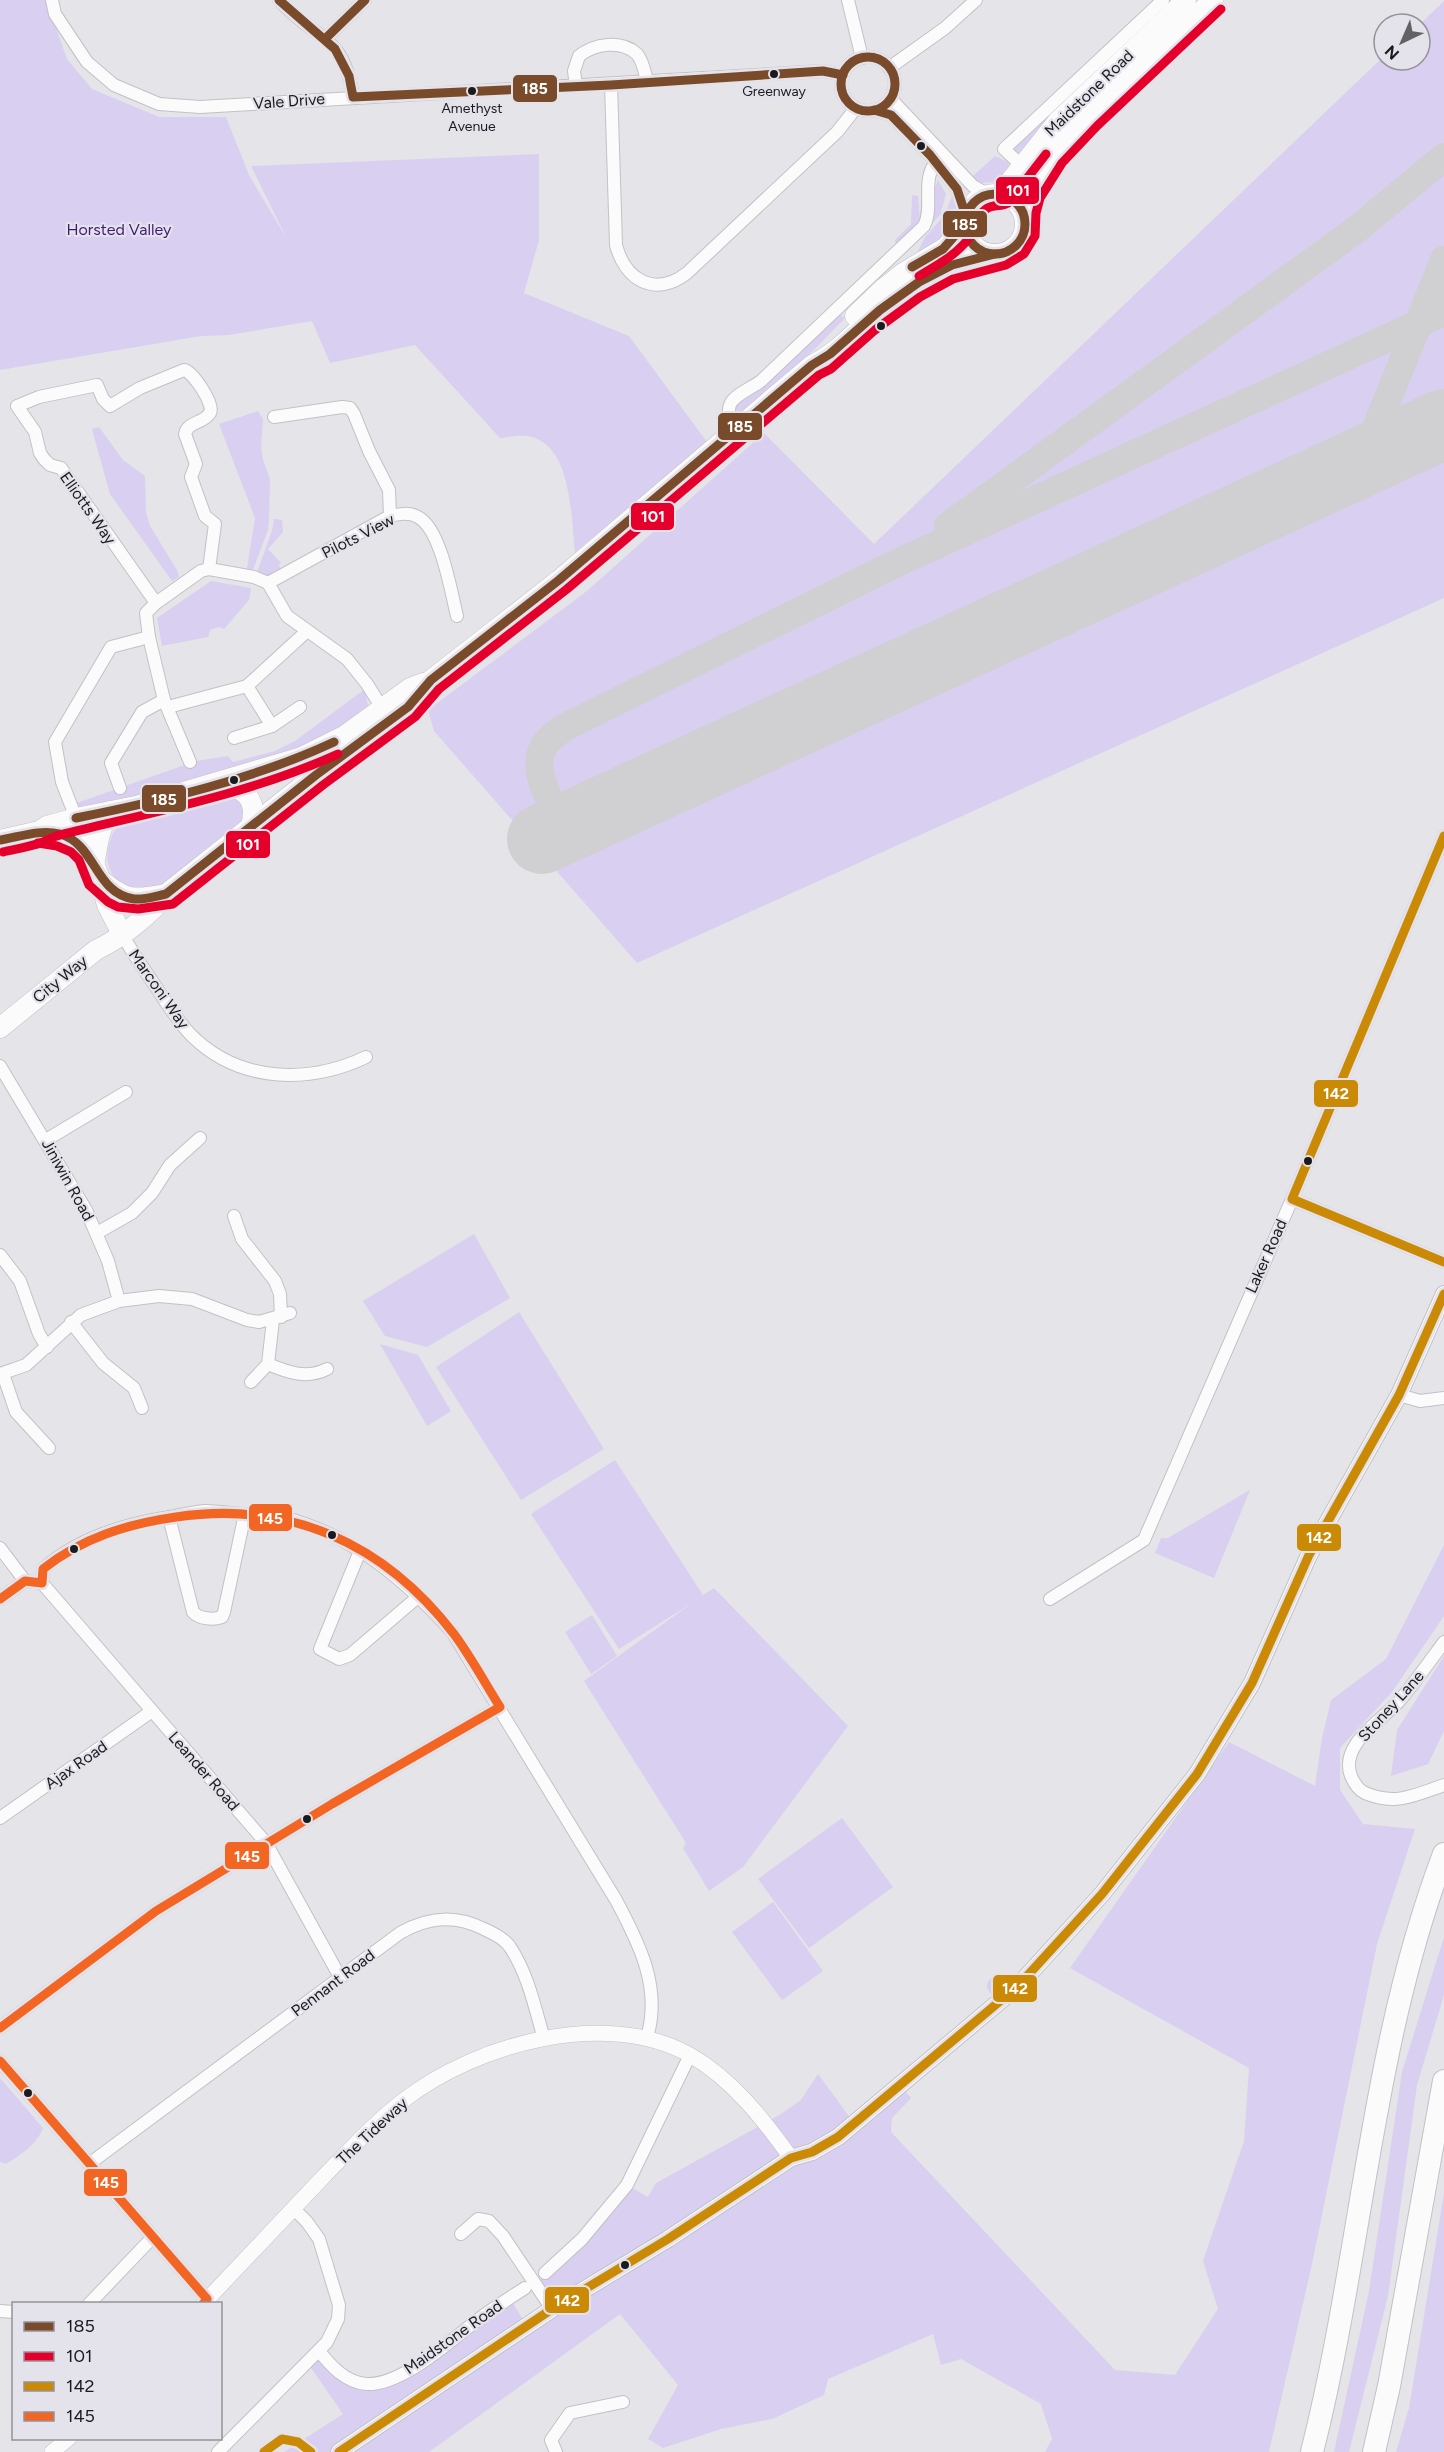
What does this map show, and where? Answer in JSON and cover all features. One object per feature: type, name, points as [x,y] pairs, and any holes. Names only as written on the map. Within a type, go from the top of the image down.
[{"type":"highway","points":[[1312,2452],[1332,2366],[1388,2056],[1407,1970],[1444,1854]]},
{"type":"highway","points":[[1374,2452],[1389,2386],[1444,2080]]},
{"type":"main road","name":"Maidstone Road","points":[[994,194],[1022,166],[1058,121],[1186,0]]},
{"type":"main road","name":"Maidstone Road","points":[[1024,212],[1036,180],[1070,135],[1213,0]]},
{"type":"main road","points":[[76,818],[107,905],[122,934],[160,902],[166,894],[408,706],[431,680],[559,580],[812,365],[824,359],[879,310],[912,287],[958,263],[1009,251],[1021,240],[1025,227],[1024,212],[1012,198],[994,194],[973,203],[965,220],[943,249],[909,268],[884,288],[819,353],[812,365]]},
{"type":"main road","points":[[965,220],[966,233],[975,246],[981,251],[995,254]]},
{"type":"main road","points":[[0,840],[39,831],[47,826],[76,818],[222,782],[312,754],[344,736],[410,688],[431,680]]},
{"type":"main road","points":[[222,782],[243,790],[248,796],[254,816],[252,826]]},
{"type":"main road","points":[[94,866],[100,833],[111,811]]},
{"type":"main road","points":[[39,831],[69,837],[113,890],[127,898],[141,899],[166,894]]},
{"type":"main road","points":[[96,950],[104,930],[107,905]]},
{"type":"main road","name":"City Way","points":[[0,1028],[96,950],[110,944],[122,934]]},
{"type":"main road","name":"Maidstone Road","points":[[339,2452],[552,2309],[668,2239],[791,2158],[812,2152],[837,2137],[1018,1986],[1085,1914],[1147,1840],[1197,1774],[1247,1692],[1309,1555],[1399,1395],[1444,1294]]},
{"type":"street","name":"Vale Drive","points":[[52,0],[55,14],[87,62],[114,85],[159,104],[200,107],[823,71],[843,75]]},
{"type":"street","points":[[279,0],[299,19],[326,38],[344,61],[353,97]]},
{"type":"street","points":[[326,38],[364,0]]},
{"type":"street","points":[[848,0],[862,58]]},
{"type":"street","points":[[889,68],[945,28],[976,0]]},
{"type":"street","points":[[1022,166],[1004,149],[1163,0]]},
{"type":"street","points":[[576,86],[574,71],[579,56],[598,45],[621,45],[637,55],[647,81]]},
{"type":"street","points":[[862,58],[880,60],[889,68],[895,83],[891,99],[874,110],[856,108],[843,94],[843,75],[848,65],[862,58]]},
{"type":"street","points":[[611,85],[616,245],[620,260],[628,271],[640,280],[655,285],[669,283],[687,273],[837,132],[856,108]]},
{"type":"street","points":[[891,99],[973,186],[994,194]]},
{"type":"street","points":[[874,110],[891,115],[939,167],[957,189],[965,220]]},
{"type":"street","points":[[737,428],[730,419],[729,411],[736,396],[761,381],[924,226],[928,216],[927,191],[939,167]]},
{"type":"street","name":"Elliotts Way","points":[[156,603],[62,469],[48,465],[40,453],[35,432],[17,406],[34,398],[97,385],[104,401],[110,406],[140,388],[176,372],[189,371],[207,398],[210,409],[208,415],[189,426],[184,433],[196,464],[191,477],[205,516],[215,524],[209,569]]},
{"type":"street","points":[[274,417],[342,407],[350,408],[389,490],[390,516]]},
{"type":"street","name":"Pilots View","points":[[268,583],[390,516],[404,513],[418,517],[430,528],[436,541],[457,616]]},
{"type":"street","points":[[190,762],[166,704],[149,637],[146,614],[148,608],[209,569],[254,577],[268,583],[287,616],[306,632],[347,659],[382,708]]},
{"type":"street","points":[[120,788],[111,763],[142,712],[166,704],[247,686],[306,632]]},
{"type":"street","points":[[76,818],[62,782],[55,742],[111,647],[149,637]]},
{"type":"street","points":[[247,686],[272,726]]},
{"type":"street","points":[[234,738],[272,726],[300,707]]},
{"type":"street","name":"Laker Road","points":[[1050,1599],[1144,1540],[1292,1199],[1444,836]]},
{"type":"street","name":"Marconi Way","points":[[122,934],[181,1024],[210,1051],[228,1061],[266,1074],[304,1076],[342,1068],[366,1057]]},
{"type":"street","name":"Jiniwin Road","points":[[0,1066],[86,1210],[108,1261],[119,1301]]},
{"type":"street","points":[[46,1140],[126,1092]]},
{"type":"street","points":[[97,1233],[132,1213],[152,1193],[170,1165],[200,1138]]},
{"type":"street","points":[[1292,1199],[1444,1262]]},
{"type":"street","points":[[234,1216],[242,1239],[275,1281],[280,1294],[281,1317],[268,1364],[251,1382]]},
{"type":"street","points":[[0,1255],[20,1281],[39,1334],[47,1347]]},
{"type":"street","points":[[49,1448],[16,1412],[2,1374],[26,1365],[71,1322],[89,1311],[119,1301],[159,1296],[192,1299],[247,1320],[259,1322],[281,1317]]},
{"type":"street","points":[[71,1322],[103,1363],[134,1388],[142,1408]]},
{"type":"street","points":[[268,1364],[298,1374],[316,1375],[327,1369]]},
{"type":"street","points":[[1399,1395],[1420,1401],[1444,1398]]},
{"type":"street","points":[[0,1599],[25,1581],[42,1583],[43,1569],[72,1549],[97,1536],[132,1523],[206,1511],[279,1516],[326,1533],[380,1564],[419,1596],[453,1634],[500,1707],[601,1875],[638,1942],[648,1974],[652,2005],[647,2037]]},
{"type":"street","points":[[169,1518],[193,1612],[196,1617],[215,1619],[222,1617],[224,1612],[245,1514]]},
{"type":"street","points":[[0,1548],[25,1581]]},
{"type":"street","points":[[360,1551],[320,1650],[339,1659],[350,1655],[419,1596]]},
{"type":"street","name":"Leander Road","points":[[42,1583],[266,1843],[340,1977]]},
{"type":"street","name":"Stoney Lane","points":[[1444,1642],[1398,1702],[1369,1730],[1351,1755],[1348,1769],[1353,1782],[1361,1791],[1386,1801],[1444,1785]]},
{"type":"street","points":[[0,2028],[156,1911],[266,1843],[500,1707]]},
{"type":"street","name":"Ajax Road","points":[[0,1818],[152,1711]]},
{"type":"street","name":"Pennant Road","points":[[89,2164],[340,1977],[417,1923],[434,1919],[470,1922],[492,1932],[509,1945],[523,1970],[544,2039]]},
{"type":"street","name":"The Tideway","points":[[205,2301],[293,2208],[382,2118],[405,2098],[479,2057],[544,2039],[592,2034],[620,2034],[647,2037],[690,2055],[716,2073],[737,2092],[769,2127],[791,2158]]},
{"type":"street","points":[[545,2273],[582,2239],[627,2186],[690,2055]]},
{"type":"street","points":[[0,2061],[205,2301]]},
{"type":"street","points":[[218,2452],[319,2350],[333,2331],[338,2319],[339,2305],[319,2239],[293,2208]]},
{"type":"street","points":[[461,2234],[478,2219],[489,2220],[503,2236],[552,2309]]},
{"type":"street","points":[[91,2302],[152,2238]]},
{"type":"street","name":"Maidstone Road","points":[[319,2350],[340,2374],[351,2380],[365,2384],[382,2382],[396,2377],[429,2356],[525,2288]]},
{"type":"street","points":[[556,2452],[551,2440],[570,2413],[623,2402]]},
{"type":"street","points":[[52,2452],[68,2440]]},
{"type":"green space","name":"Horsted Valley","points":[[0,0],[46,0],[67,59],[92,89],[159,117],[226,117],[249,175],[287,239],[251,166],[539,154],[539,240],[524,293],[629,336],[707,442],[575,552],[567,486],[555,455],[545,444],[532,437],[500,438],[415,345],[330,363],[312,321],[229,335],[201,336],[0,370]]},
{"type":"green space","points":[[1170,0],[1177,0],[1019,154],[1014,151],[1018,143]]},
{"type":"green space","points":[[1444,1],[1444,598],[637,963],[434,731],[428,710],[587,591],[764,433],[874,544],[1372,67],[1372,72],[1432,72],[1432,12]]},
{"type":"green space","points":[[995,156],[1008,162],[1010,170],[999,182],[978,183],[972,177]]},
{"type":"green space","points":[[938,180],[946,194],[940,215],[919,237],[932,220],[932,195]]},
{"type":"green space","points":[[954,192],[957,204],[951,232],[915,257],[925,237],[944,216]]},
{"type":"green space","points":[[912,195],[918,196],[920,220],[896,244],[895,240],[911,224]]},
{"type":"green space","points":[[839,314],[845,318],[806,358],[736,416],[733,408]]},
{"type":"green space","points":[[258,411],[263,419],[261,446],[263,460],[270,479],[269,519],[268,530],[251,575],[246,574],[255,518],[219,424]]},
{"type":"green space","points":[[99,427],[123,460],[145,476],[146,512],[150,526],[177,570],[179,577],[172,581],[110,494],[92,429]]},
{"type":"green space","points":[[274,519],[282,520],[283,532],[268,549],[281,563],[279,565],[282,573],[256,575],[272,531]]},
{"type":"green space","points":[[211,581],[251,588],[249,600],[224,629],[219,627],[210,630],[208,637],[162,646],[157,618]]},
{"type":"green space","points":[[365,689],[368,706],[362,715],[307,747],[88,810],[79,807],[77,803],[196,761],[228,756],[233,762],[275,751],[295,741]]},
{"type":"green space","points":[[223,791],[242,796],[247,820],[158,890],[132,889],[116,879],[108,863],[107,854],[112,835],[123,818]]},
{"type":"green space","points":[[474,1234],[510,1298],[427,1347],[385,1336],[363,1301]]},
{"type":"green space","points":[[519,1312],[604,1449],[521,1500],[436,1367]]},
{"type":"green space","points":[[380,1344],[418,1355],[451,1411],[427,1426]]},
{"type":"green space","points":[[615,1460],[703,1595],[714,1588],[848,1726],[743,1867],[709,1891],[683,1848],[686,1843],[584,1681],[692,1603],[619,1649],[531,1514]]},
{"type":"green space","points":[[1250,1490],[1214,1578],[1155,1553],[1161,1538],[1168,1538]]},
{"type":"green space","points":[[1444,1545],[1444,1616],[1392,1692],[1340,1748],[1340,1790],[1363,1824],[1415,1829],[1377,1944],[1312,2264],[1269,2452],[1045,2452],[1052,2439],[1041,2404],[961,2359],[941,2365],[933,2334],[828,2379],[824,2395],[772,2419],[721,2429],[663,2448],[648,2439],[678,2385],[620,2314],[429,2452],[284,2452],[343,2414],[307,2362],[319,2351],[340,2374],[382,2382],[510,2298],[526,2325],[552,2309],[537,2283],[627,2185],[648,2197],[656,2183],[781,2114],[801,2100],[818,2074],[854,2123],[900,2086],[911,2098],[892,2118],[891,2132],[1115,2370],[1175,2375],[1218,2309],[1203,2261],[1244,2141],[1249,2068],[1070,1968],[1229,1742],[1315,1786],[1322,1738],[1331,1700],[1386,1659]]},
{"type":"green space","points":[[592,1615],[617,1656],[591,1674],[565,1632]]},
{"type":"green space","points":[[1444,1656],[1444,1731],[1428,1764],[1391,1776],[1397,1730]]},
{"type":"green space","points":[[842,1818],[893,1887],[809,1948],[758,1879]]},
{"type":"green space","points":[[773,1902],[823,1971],[782,2000],[732,1932]]},
{"type":"green space","points":[[1444,1937],[1444,1995],[1417,2085],[1388,2296],[1349,2452],[1334,2452],[1369,2291],[1402,2072]]},
{"type":"green space","points":[[996,1977],[1002,1980],[1005,1986],[1002,1992],[996,1995],[990,1992],[987,1986],[990,1980]]},
{"type":"green space","points":[[0,2078],[43,2128],[32,2144],[6,2164],[0,2162]]},
{"type":"green space","points":[[1444,2193],[1444,2452],[1396,2452],[1409,2408]]},
{"type":"taxiway","points":[[948,526],[1357,229],[1444,157]]},
{"type":"taxiway","points":[[1362,462],[1444,260]]},
{"type":"taxiway","points":[[564,829],[545,789],[539,768],[540,757],[545,745],[563,728],[895,564],[1444,312]]},
{"type":"runway","points":[[542,839],[1444,424]]},
{"type":"transit line","name":"185","points":[[279,0],[335,49],[349,76],[353,97],[611,85],[823,71],[843,75]]},
{"type":"transit line","name":"185","points":[[326,38],[365,0]]},
{"type":"transit line","name":"101","points":[[38,843],[57,846],[71,852],[79,860],[89,885],[108,902],[118,907],[138,909],[173,904],[323,785],[415,717],[439,689],[567,589],[875,330],[920,297],[953,279],[1006,265],[1024,254],[1035,236],[1036,213],[1040,198],[1062,163],[1097,126],[1221,9]]},
{"type":"transit line","name":"185","points":[[868,57],[878,59],[887,65],[893,74],[895,84],[893,94],[887,103],[878,109],[868,111],[858,109],[849,103],[843,94],[841,84],[843,74],[849,65],[858,59],[868,57]]},
{"type":"transit line","name":"185","points":[[874,110],[891,115],[930,155],[957,189],[966,216]]},
{"type":"transit line","name":"101","points":[[919,276],[961,247],[973,233],[981,214],[986,209],[1008,203],[1046,154]]},
{"type":"transit line","name":"185","points":[[989,194],[1001,194],[1012,199],[1020,207],[1025,224],[1023,236],[1012,249],[1001,254],[989,254],[978,249],[970,241],[965,230],[965,218],[970,207],[978,199],[989,194]]},
{"type":"transit line","name":"185","points":[[912,267],[943,249],[965,224]]},
{"type":"transit line","name":"185","points":[[0,840],[37,833],[60,834],[72,839],[103,879],[121,895],[138,899],[166,894],[316,775],[408,707],[431,680],[559,580],[880,310],[919,282],[952,265],[995,254]]},
{"type":"transit line","name":"185","points":[[76,818],[207,788],[272,767],[334,742]]},
{"type":"transit line","name":"101","points":[[3,852],[236,791],[305,768],[338,754]]},
{"type":"transit line","name":"142","points":[[1444,836],[1292,1199],[1444,1262]]},
{"type":"transit line","name":"142","points":[[339,2452],[552,2309],[668,2239],[791,2158],[812,2152],[838,2137],[1018,1986],[1102,1894],[1197,1774],[1252,1683],[1309,1555],[1399,1395],[1444,1294]]},
{"type":"transit line","name":"145","points":[[0,1599],[25,1581],[42,1583],[43,1569],[58,1558],[89,1541],[123,1528],[176,1517],[218,1513],[258,1515],[296,1523],[332,1535],[366,1553],[397,1575],[427,1602],[454,1634],[500,1707],[332,1804],[156,1911],[0,2028]]},
{"type":"transit line","name":"145","points":[[0,2061],[207,2299],[205,2302]]},
{"type":"transit line","name":"142","points":[[264,2452],[282,2439],[298,2442],[311,2452]]},
{"type":"place","name":"Greenway","points":[[774,74]]},
{"type":"place","name":"Amethyst Avenue","points":[[472,91]]}]
